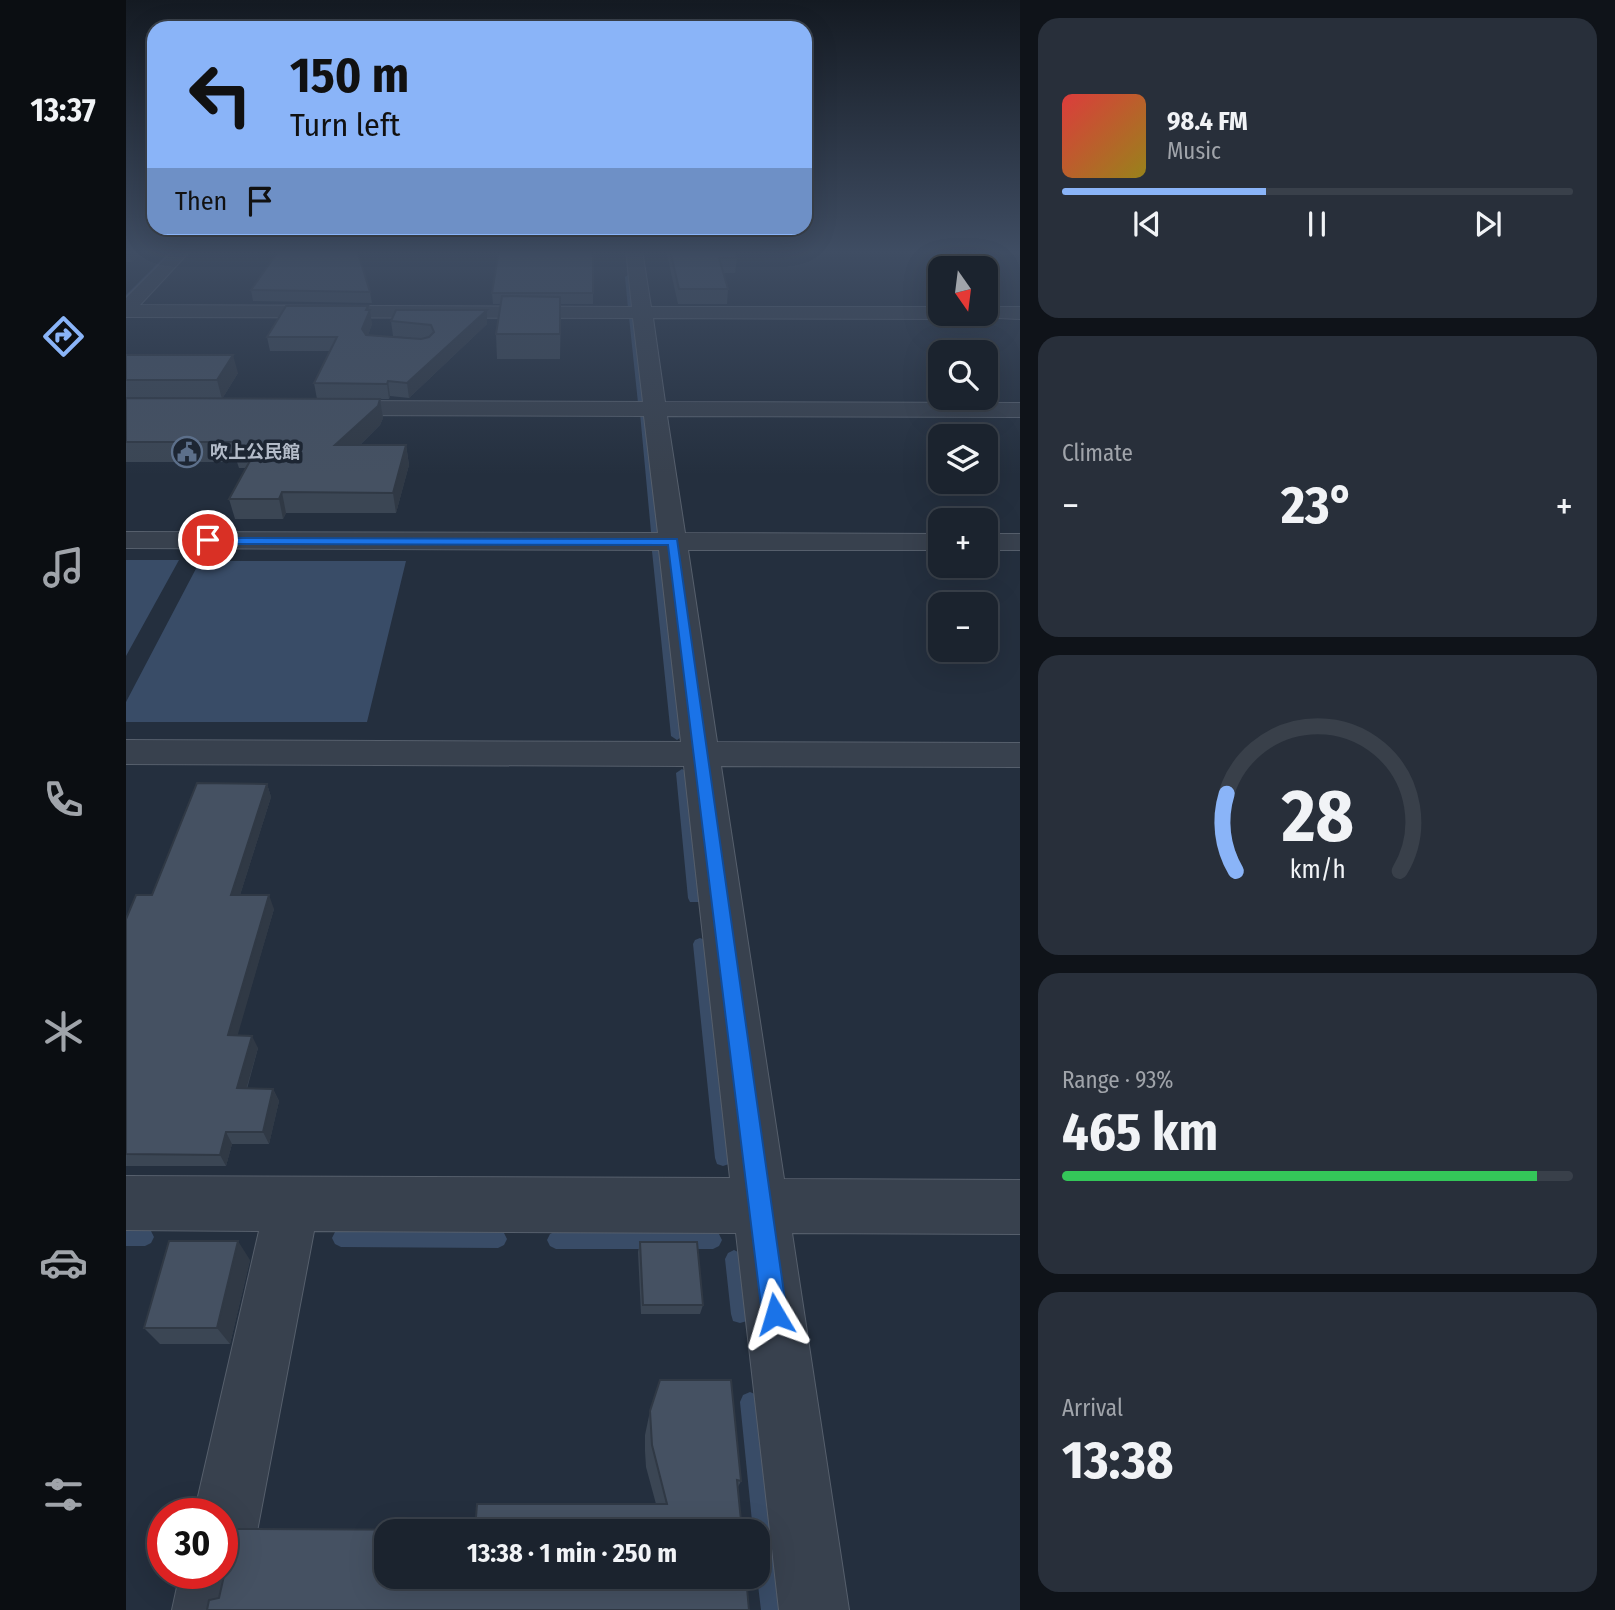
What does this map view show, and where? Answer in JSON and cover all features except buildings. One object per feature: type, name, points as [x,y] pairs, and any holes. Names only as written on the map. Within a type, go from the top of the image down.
[{"type":"street","points":[[382,334],[385,325]]},
{"type":"street","points":[[645,325],[814,1610]]},
{"type":"street","points":[[307,408],[1020,410]]},
{"type":"street","points":[[126,540],[928,542]]},
{"type":"street","points":[[998,542],[1020,542]]},
{"type":"street","points":[[126,752],[1020,755]]},
{"type":"street","points":[[126,1203],[1020,1207]]},
{"type":"street","points":[[230,1498],[292,1204]]},
{"type":"street","points":[[207,1610],[212,1589]]},
{"type":"water","points":[[126,560],[179,560],[126,656]]},
{"type":"water","points":[[200,561],[406,561],[367,722],[126,722],[126,702]]},
{"type":"waterway","points":[[633,325],[642,403]]},
{"type":"waterway","points":[[643,415],[655,532]]},
{"type":"waterway","points":[[657,551],[677,736]]},
{"type":"waterway","points":[[682,773],[695,898]]},
{"type":"waterway","points":[[700,944],[723,1158]]},
{"type":"waterway","points":[[126,1237],[145,1237]]},
{"type":"waterway","points":[[341,1238],[498,1239]]},
{"type":"waterway","points":[[556,1240],[713,1240]]},
{"type":"waterway","points":[[734,1259],[740,1314]]},
{"type":"waterway","points":[[750,1402],[772,1610]]},
{"type":"place","name":"吹上公民館","points":[[187,452]]},
{"type":"route","points":[[208,540],[673,541],[775,1314]]}]
